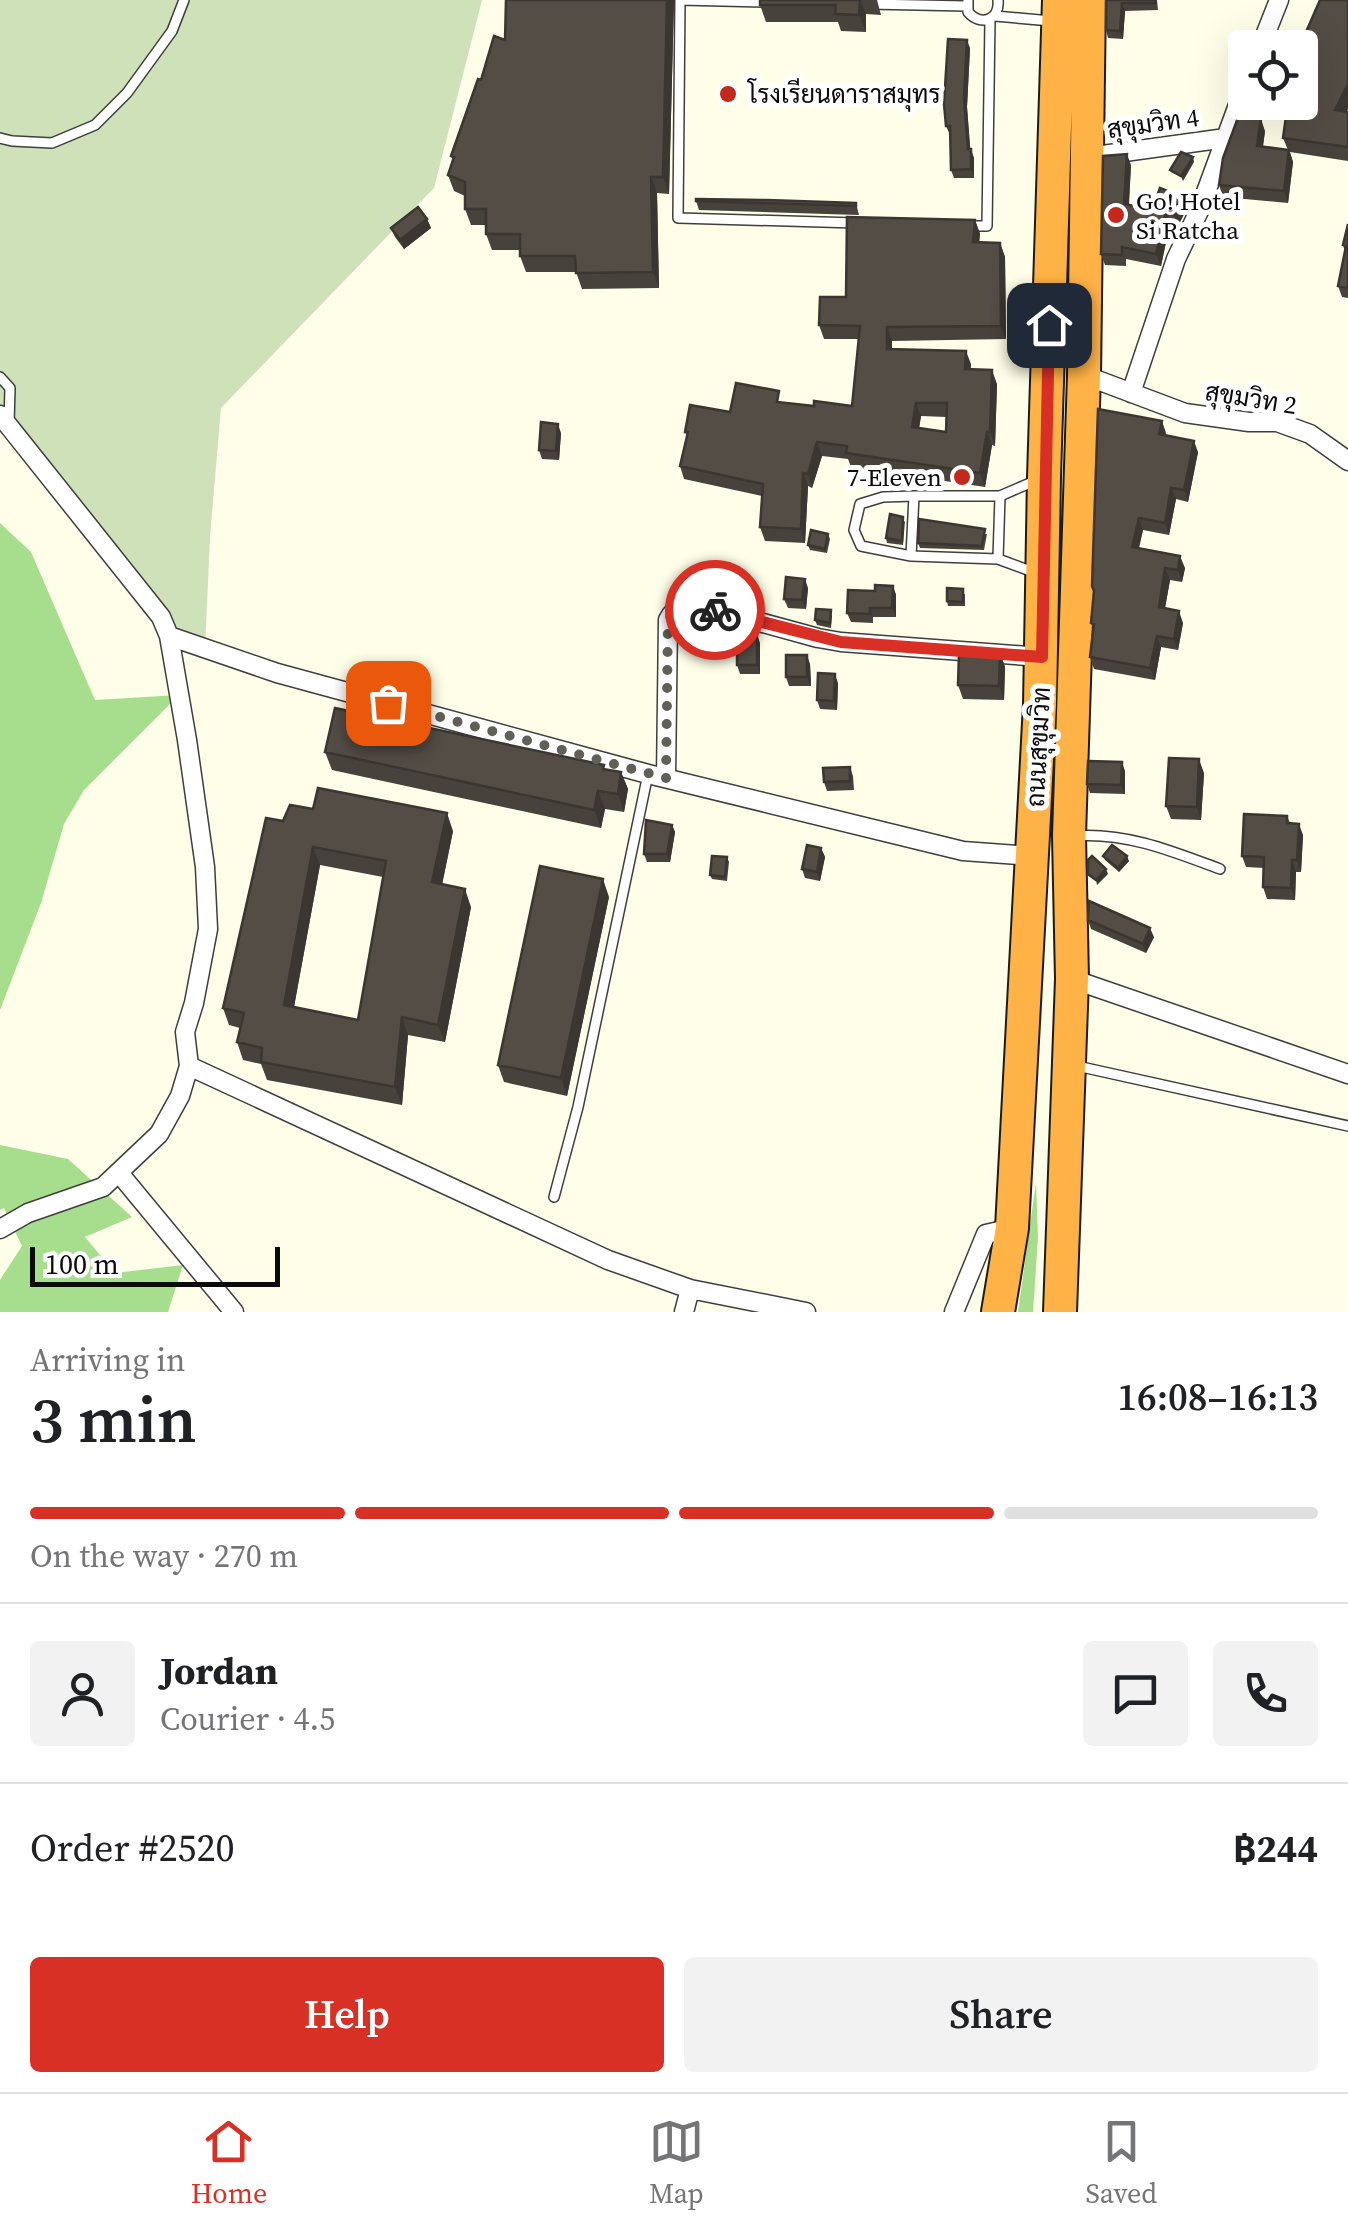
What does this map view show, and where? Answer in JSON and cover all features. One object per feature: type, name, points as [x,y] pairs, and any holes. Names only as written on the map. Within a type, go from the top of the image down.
[{"type":"highway","name":"ถนนสุขุมวิท","points":[[1060,1312],[1072,978],[1069,836],[1084,375],[1090,0]]},
{"type":"highway","name":"ถนนสุขุมวิท","points":[[998,1312],[1012,1228],[1042,657],[1056,6]]},
{"type":"street","points":[[1267,30],[1279,0]]},
{"type":"street","points":[[1131,393],[1176,258],[1199,211],[1233,120]]},
{"type":"street","name":"สุขุมวิท 4","points":[[1088,157],[1226,138]]},
{"type":"street","name":"สุขุมวิท 2","points":[[1084,375],[1186,413],[1277,422],[1310,434],[1348,461]]},
{"type":"street","points":[[0,1229],[28,1213],[103,1187],[159,1134],[180,1096],[189,1066],[185,1032],[208,928],[205,867],[169,636],[161,617],[4,420]]},
{"type":"street","points":[[657,776],[668,620],[677,607],[697,605],[841,642],[1042,657]]},
{"type":"street","points":[[169,636],[276,672],[657,776],[963,851],[1032,856]]},
{"type":"street","points":[[1072,978],[1348,1074]]},
{"type":"street","points":[[189,1066],[608,1260],[690,1289],[806,1312]]},
{"type":"street","points":[[119,1172],[234,1312]]},
{"type":"street","points":[[954,1312],[986,1234],[1012,1228]]},
{"type":"street","points":[[684,1312],[690,1289]]},
{"type":"lane","points":[[0,138],[52,143],[95,125],[128,93],[172,31],[184,0]]},
{"type":"lane","points":[[776,2],[680,0],[678,218],[871,224]]},
{"type":"lane","points":[[948,226],[987,226],[992,18],[998,11],[998,0]]},
{"type":"lane","points":[[852,4],[967,3],[968,12],[977,20],[1056,6]]},
{"type":"lane","points":[[0,377],[10,388],[4,420]]},
{"type":"lane","points":[[1043,575],[998,559],[911,556],[862,546],[854,530],[860,504],[883,496],[1000,496],[1044,477]]},
{"type":"lane","points":[[911,556],[914,496]]},
{"type":"lane","points":[[998,559],[1000,496]]},
{"type":"lane","points":[[554,1197],[657,776]]},
{"type":"lane","points":[[1069,836],[1096,834],[1150,843],[1220,869]]},
{"type":"lane","points":[[1070,1064],[1348,1126]]},
{"type":"green space","points":[[0,0],[482,0],[434,188],[221,408],[205,650],[161,617],[0,415]]},
{"type":"green space","points":[[0,523],[31,552],[95,700],[179,695],[84,790],[64,824],[41,903],[0,1010]]},
{"type":"green space","points":[[0,1145],[68,1159],[132,1217],[85,1237],[115,1273],[183,1265],[168,1312],[0,1312],[0,1280],[22,1246],[4,1208],[0,1210]]},
{"type":"green space","points":[[1036,1182],[1038,1237],[1033,1312],[1018,1312]]},
{"type":"building","points":[[506,0],[667,0],[663,177],[651,177],[653,272],[576,273],[575,256],[520,256],[520,234],[486,234],[486,209],[465,209],[465,182],[448,175],[454,157],[451,156],[494,36],[505,40]]},
{"type":"building","points":[[760,0],[860,0],[859,15],[835,14],[836,5],[760,5]]},
{"type":"building","points":[[1106,0],[1155,3],[1122,3],[1120,31],[1106,30]]},
{"type":"building","points":[[1320,0],[1348,0],[1348,84],[1335,110],[1348,112],[1348,147],[1283,138],[1286,120],[1318,120],[1318,30],[1307,30]]},
{"type":"building","points":[[948,39],[967,40],[964,98],[971,169],[951,170],[950,126],[946,126],[944,104]]},
{"type":"building","points":[[1237,120],[1261,120],[1257,146],[1289,150],[1284,191],[1219,185],[1223,158]]},
{"type":"building","points":[[1181,152],[1193,157],[1181,176],[1170,170]]},
{"type":"building","points":[[1127,154],[1124,204],[1152,209],[1160,188],[1182,197],[1174,214],[1166,212],[1156,254],[1122,247],[1122,255],[1101,254],[1103,156]]},
{"type":"building","points":[[696,201],[856,203],[856,206]]},
{"type":"building","points":[[418,207],[427,219],[400,240],[391,228]]},
{"type":"building","points":[[847,217],[975,220],[973,242],[1000,243],[1001,326],[887,327],[887,349],[966,351],[965,369],[992,370],[990,432],[980,473],[846,453],[847,446],[817,442],[808,474],[803,473],[801,529],[760,527],[763,484],[680,466],[690,405],[730,412],[736,383],[779,391],[777,402],[852,406],[860,326],[819,325],[820,297],[846,297]],"holes":[[[916,403],[947,403],[946,432],[912,427]]]},
{"type":"building","points":[[1348,224],[1348,288],[1338,286]]},
{"type":"building","points":[[1098,409],[1162,421],[1159,434],[1194,441],[1184,490],[1171,488],[1165,523],[1139,518],[1132,547],[1180,556],[1178,570],[1165,568],[1159,607],[1179,611],[1174,639],[1157,636],[1150,668],[1090,657]]},
{"type":"building","points":[[541,422],[558,424],[556,451],[539,450]]},
{"type":"building","points":[[890,514],[903,517],[902,541],[886,538]]},
{"type":"building","points":[[919,519],[985,529],[982,546],[918,543]]},
{"type":"building","points":[[811,530],[828,534],[825,549],[808,545]]},
{"type":"building","points":[[786,577],[805,579],[802,600],[784,599]]},
{"type":"building","points":[[875,585],[893,586],[892,608],[870,608],[870,614],[847,613],[848,590],[875,591]]},
{"type":"building","points":[[947,588],[963,589],[963,602],[947,601]]},
{"type":"building","points":[[816,609],[831,610],[830,623],[815,620]]},
{"type":"building","points":[[737,634],[757,634],[757,665],[737,665]]},
{"type":"building","points":[[959,653],[1000,653],[999,686],[958,685]]},
{"type":"building","points":[[786,655],[807,655],[807,677],[786,677]]},
{"type":"building","points":[[818,673],[835,674],[834,701],[817,700]]},
{"type":"building","points":[[335,708],[604,765],[603,769],[621,772],[618,794],[598,791],[594,810],[325,752]]},
{"type":"building","points":[[1169,758],[1199,759],[1197,807],[1166,806]]},
{"type":"building","points":[[1088,761],[1122,762],[1121,785],[1087,784]]},
{"type":"building","points":[[850,767],[850,781],[824,782],[823,768]]},
{"type":"building","points":[[318,788],[447,813],[432,882],[465,889],[438,1025],[402,1017],[395,1087],[261,1062],[262,1048],[237,1042],[244,1013],[223,1008],[266,818],[283,821],[290,805],[313,809]],"holes":[[[313,847],[386,861],[358,1020],[284,1005]]]},
{"type":"building","points":[[1244,814],[1287,816],[1287,823],[1299,824],[1291,888],[1263,887],[1264,857],[1242,856]]},
{"type":"building","points":[[646,820],[672,825],[667,854],[644,854]]},
{"type":"building","points":[[807,845],[821,848],[817,872],[802,869]]},
{"type":"building","points":[[1112,845],[1127,856],[1118,868],[1103,856]]},
{"type":"building","points":[[712,856],[727,857],[725,877],[710,875]]},
{"type":"building","points":[[1092,856],[1106,869],[1096,880],[1088,874],[1088,860]]},
{"type":"building","points":[[540,866],[603,879],[561,1078],[498,1065]]},
{"type":"building","points":[[1089,901],[1150,928],[1143,944],[1088,920]]},
{"type":"way so far","points":[[388,703],[666,778],[668,620],[677,607],[684,605],[715,610]]},
{"type":"place","name":"โรงเรียนดาราสมุทร","points":[[728,94]]},
{"type":"place","name":"Go! Hotel Si Ratcha","points":[[1116,215]]},
{"type":"place","name":"7-Eleven","points":[[962,477]]},
{"type":"route","points":[[715,610],[841,642],[1042,657],[1049,325]]}]
